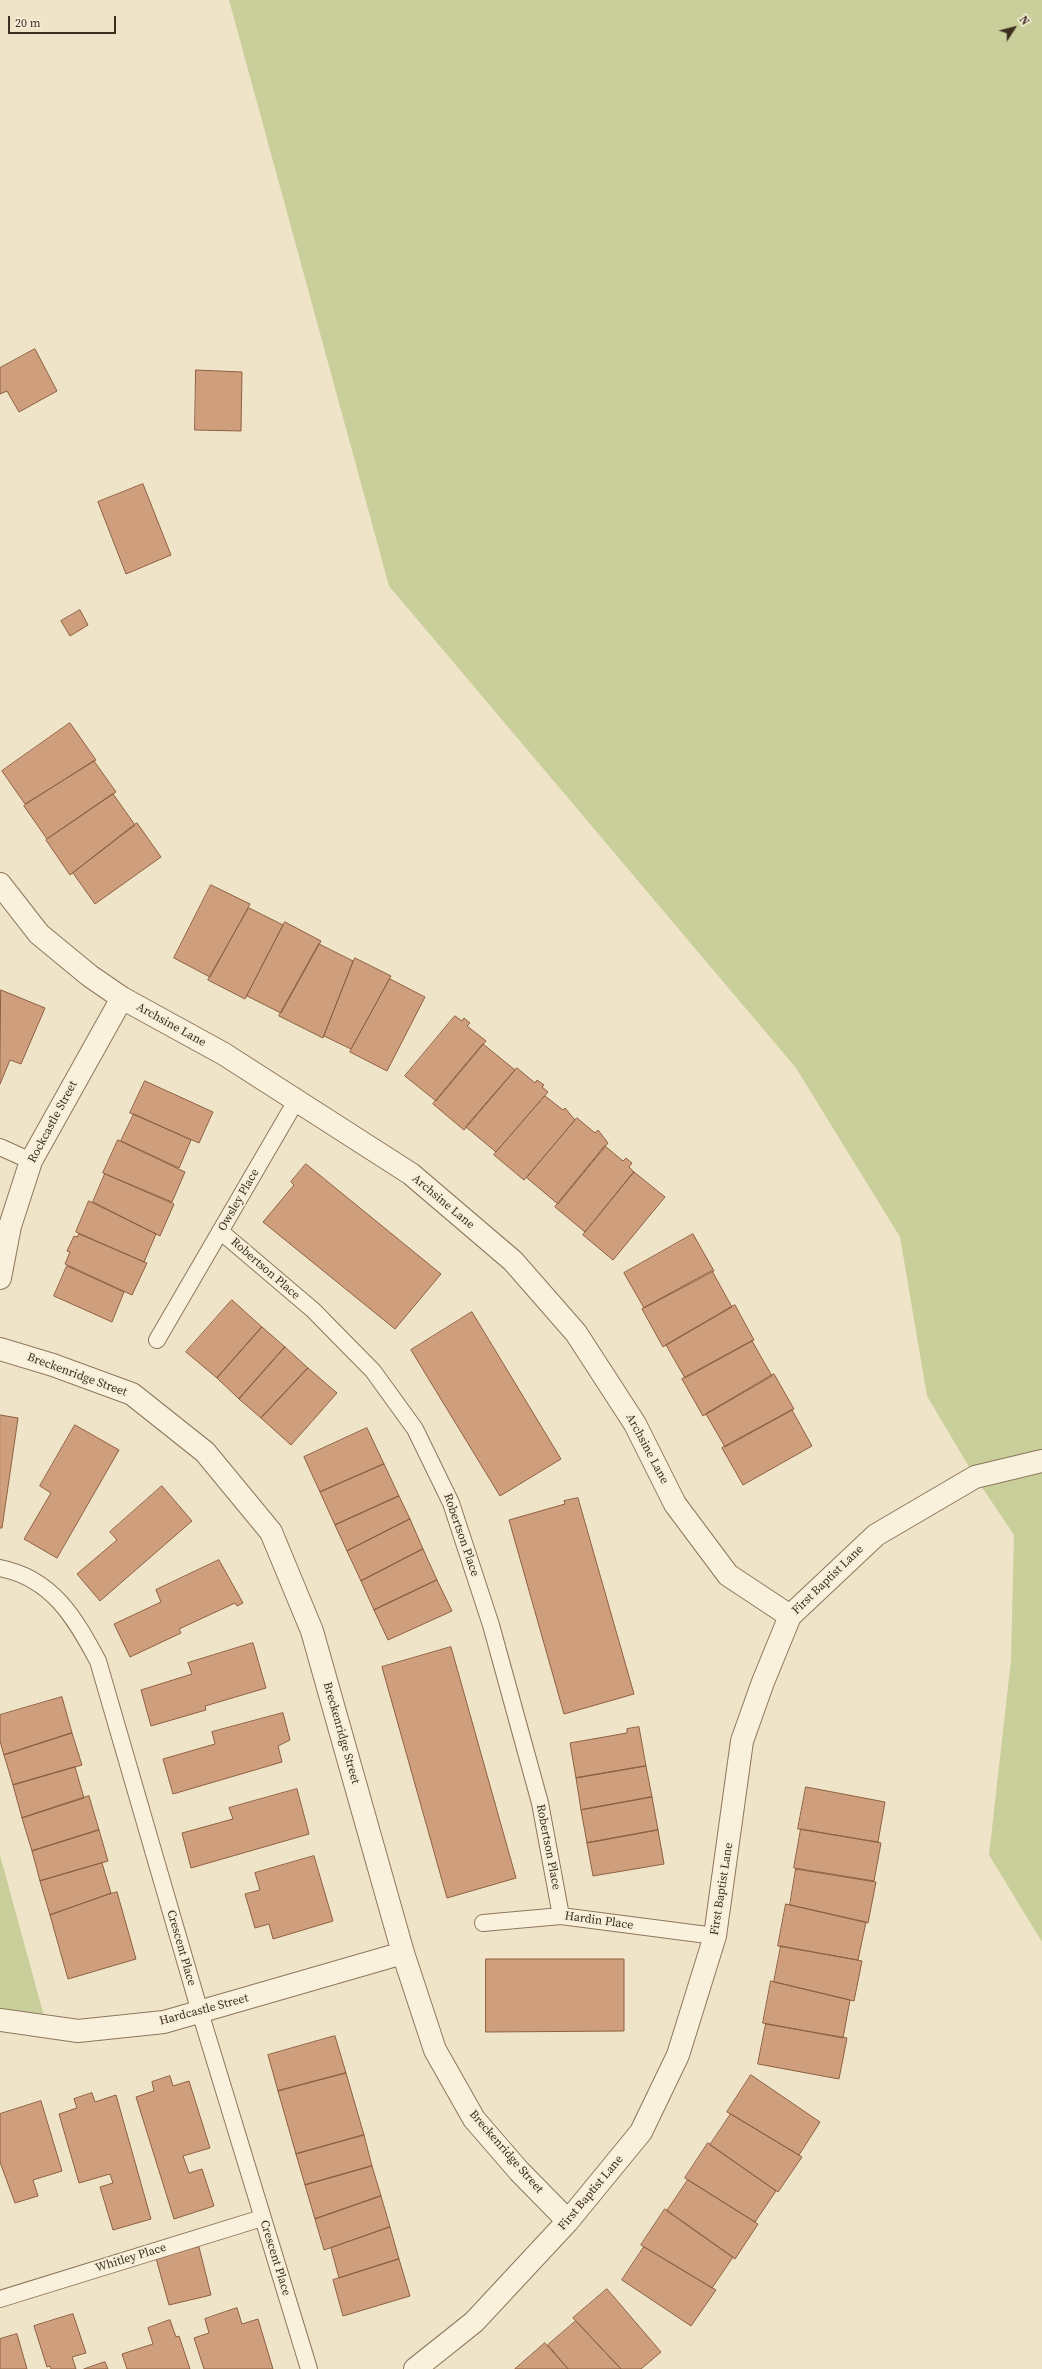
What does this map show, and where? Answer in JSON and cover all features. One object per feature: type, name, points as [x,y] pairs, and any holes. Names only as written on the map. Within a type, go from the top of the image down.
[{"type":"street","name":"Archsine Lane","points":[[0,884],[39,934],[90,976],[122,998],[224,1054],[411,1174],[513,1261],[576,1333],[635,1424],[675,1504],[728,1575],[790,1616]]},
{"type":"street","name":"Rockcastle Street","points":[[0,1278],[10,1226],[31,1160],[122,998]]},
{"type":"street","name":"Breckenridge Street","points":[[0,1349],[53,1365],[132,1394],[205,1452],[272,1532],[312,1631],[403,1953],[435,2050],[474,2119],[519,2171],[568,2221]]},
{"type":"street","name":"First Baptist Lane","points":[[415,2369],[474,2322],[568,2221],[641,2132],[678,2055],[715,1936],[742,1741],[763,1682],[790,1616],[876,1535],[975,1477],[1042,1460]]},
{"type":"street","name":"Hardcastle Street","points":[[0,2020],[78,2031],[164,2022],[403,1953]]},
{"type":"lane","name":"Owsley Place","points":[[157,1340],[296,1101]]},
{"type":"lane","points":[[0,1147],[31,1160]]},
{"type":"lane","name":"Robertson Place","points":[[220,1231],[313,1310],[373,1371],[415,1429],[452,1503],[491,1625],[540,1803],[561,1916]]},
{"type":"lane","name":"Crescent Place","points":[[0,1568],[14,1571],[48,1590],[76,1620],[98,1661],[200,2012],[309,2369]]},
{"type":"lane","name":"Hardin Place","points":[[483,1923],[561,1916],[715,1936]]},
{"type":"lane","name":"Whitley Place","points":[[0,2299],[262,2218]]},
{"type":"green space","points":[[229,0],[1042,0],[1042,1942],[989,1855],[1011,1660],[1014,1535],[975,1477],[927,1396],[900,1237],[796,1068],[389,586]]},
{"type":"green space","points":[[0,1855],[47,2027],[0,2020]]},
{"type":"building","points":[[35,349],[57,391],[19,412],[7,391],[0,394],[0,368]]},
{"type":"building","points":[[196,370],[242,372],[241,431],[195,430]]},
{"type":"building","points":[[143,484],[171,555],[126,574],[98,502]]},
{"type":"building","points":[[80,610],[88,625],[70,636],[61,621]]},
{"type":"building","points":[[70,723],[96,760],[25,804],[2,771]]},
{"type":"building","points":[[94,761],[116,792],[47,839],[24,806]]},
{"type":"building","points":[[113,794],[135,825],[70,875],[46,840]]},
{"type":"building","points":[[137,823],[161,857],[95,904],[73,873]]},
{"type":"building","points":[[211,885],[250,904],[210,977],[174,958]]},
{"type":"building","points":[[249,908],[283,925],[245,999],[208,980]]},
{"type":"building","points":[[285,922],[321,941],[281,1013],[247,996]]},
{"type":"building","points":[[319,944],[353,961],[323,1038],[279,1016]]},
{"type":"building","points":[[355,958],[391,976],[351,1049],[324,1036]]},
{"type":"building","points":[[390,979],[425,997],[387,1071],[350,1052]]},
{"type":"building","points":[[1,990],[45,1008],[21,1064],[10,1060],[0,1084]]},
{"type":"building","points":[[455,1016],[462,1021],[464,1018],[470,1023],[467,1026],[486,1041],[436,1101],[405,1076]]},
{"type":"building","points":[[483,1044],[515,1070],[464,1130],[433,1104]]},
{"type":"building","points":[[517,1068],[535,1083],[537,1080],[544,1085],[542,1087],[548,1092],[496,1152],[466,1127]]},
{"type":"building","points":[[145,1081],[213,1112],[199,1143],[130,1113]]},
{"type":"building","points":[[545,1096],[563,1110],[565,1108],[575,1120],[524,1180],[494,1155]]},
{"type":"building","points":[[134,1114],[191,1140],[179,1168],[121,1141]]},
{"type":"building","points":[[577,1118],[595,1133],[598,1130],[608,1143],[558,1204],[527,1178]]},
{"type":"building","points":[[118,1140],[185,1172],[172,1202],[103,1173]]},
{"type":"building","points":[[605,1146],[623,1161],[626,1158],[632,1163],[629,1167],[634,1172],[585,1232],[555,1207]]},
{"type":"building","points":[[306,1164],[441,1274],[395,1329],[263,1222],[294,1185],[291,1182]]},
{"type":"building","points":[[634,1172],[665,1197],[613,1260],[583,1235]]},
{"type":"building","points":[[105,1174],[174,1204],[160,1236],[93,1202]]},
{"type":"building","points":[[89,1201],[156,1234],[144,1262],[76,1232]]},
{"type":"building","points":[[79,1234],[147,1263],[132,1295],[65,1264],[70,1252],[67,1251],[74,1236],[77,1237]]},
{"type":"building","points":[[693,1234],[714,1271],[644,1308],[624,1273]]},
{"type":"building","points":[[67,1266],[124,1292],[112,1322],[54,1296]]},
{"type":"building","points":[[712,1271],[732,1307],[663,1347],[642,1309]]},
{"type":"building","points":[[232,1300],[262,1327],[217,1378],[186,1352]]},
{"type":"building","points":[[735,1305],[754,1340],[685,1378],[666,1345]]},
{"type":"building","points":[[472,1312],[561,1459],[500,1496],[411,1350]]},
{"type":"building","points":[[262,1327],[285,1347],[239,1399],[217,1378]]},
{"type":"building","points":[[752,1341],[772,1376],[703,1416],[682,1379]]},
{"type":"building","points":[[285,1347],[308,1368],[261,1418],[239,1399]]},
{"type":"building","points":[[308,1368],[337,1393],[291,1445],[261,1418]]},
{"type":"building","points":[[774,1374],[794,1409],[725,1447],[706,1414]]},
{"type":"building","points":[[792,1410],[812,1446],[743,1485],[722,1448]]},
{"type":"building","points":[[0,1415],[18,1418],[2,1528],[0,1528]]},
{"type":"building","points":[[75,1425],[119,1450],[57,1558],[24,1539],[51,1493],[40,1486]]},
{"type":"building","points":[[367,1428],[384,1464],[320,1492],[304,1457]]},
{"type":"building","points":[[384,1464],[399,1496],[335,1525],[320,1492]]},
{"type":"building","points":[[162,1486],[192,1521],[100,1601],[77,1574],[117,1540],[110,1532]]},
{"type":"building","points":[[399,1496],[410,1519],[347,1551],[335,1525]]},
{"type":"building","points":[[578,1498],[634,1694],[564,1714],[509,1520],[565,1504],[564,1501]]},
{"type":"building","points":[[410,1519],[423,1549],[361,1581],[347,1551]]},
{"type":"building","points":[[423,1549],[437,1580],[374,1610],[361,1581]]},
{"type":"building","points":[[219,1560],[243,1603],[237,1606],[235,1603],[179,1629],[181,1633],[130,1657],[114,1624],[161,1602],[156,1590]]},
{"type":"building","points":[[437,1580],[452,1611],[388,1640],[374,1610]]},
{"type":"building","points":[[253,1643],[266,1688],[205,1706],[206,1710],[151,1726],[141,1690],[192,1674],[188,1663]]},
{"type":"building","points":[[451,1647],[516,1878],[447,1898],[382,1667]]},
{"type":"building","points":[[62,1697],[72,1733],[4,1755],[0,1741],[0,1715]]},
{"type":"building","points":[[283,1713],[290,1740],[278,1746],[282,1762],[173,1794],[163,1759],[215,1744],[212,1732]]},
{"type":"building","points":[[639,1727],[646,1766],[576,1778],[570,1743],[627,1733],[627,1729]]},
{"type":"building","points":[[72,1733],[82,1765],[13,1785],[4,1755]]},
{"type":"building","points":[[646,1766],[652,1797],[581,1810],[576,1778]]},
{"type":"building","points":[[75,1767],[84,1798],[22,1818],[13,1785]]},
{"type":"building","points":[[806,1787],[885,1802],[878,1842],[798,1829]]},
{"type":"building","points":[[297,1789],[309,1834],[191,1868],[182,1833],[233,1819],[229,1808]]},
{"type":"building","points":[[89,1796],[99,1830],[32,1851],[22,1818]]},
{"type":"building","points":[[652,1797],[658,1830],[587,1843],[581,1810]]},
{"type":"building","points":[[801,1829],[881,1843],[874,1881],[794,1868]]},
{"type":"building","points":[[99,1830],[108,1861],[40,1881],[32,1851]]},
{"type":"building","points":[[658,1830],[664,1864],[593,1876],[587,1843]]},
{"type":"building","points":[[314,1856],[333,1921],[273,1939],[269,1924],[255,1928],[245,1894],[260,1890],[255,1873]]},
{"type":"building","points":[[102,1863],[111,1893],[50,1915],[40,1881]]},
{"type":"building","points":[[796,1869],[876,1882],[868,1923],[790,1905]]},
{"type":"building","points":[[117,1892],[136,1959],[68,1979],[50,1915]]},
{"type":"building","points":[[786,1904],[866,1922],[858,1960],[778,1946]]},
{"type":"building","points":[[781,1946],[862,1961],[854,2001],[774,1982]]},
{"type":"building","points":[[486,1959],[624,1959],[624,2031],[486,2032]]},
{"type":"building","points":[[771,1981],[850,2000],[843,2038],[763,2023]]},
{"type":"building","points":[[766,2024],[847,2038],[839,2079],[758,2064]]},
{"type":"building","points":[[335,2036],[346,2073],[278,2091],[268,2055]]},
{"type":"building","points":[[346,2073],[364,2135],[296,2154],[278,2091]]},
{"type":"building","points":[[751,2075],[820,2122],[799,2155],[727,2112]]},
{"type":"building","points":[[170,2076],[173,2086],[189,2081],[210,2148],[183,2156],[189,2173],[202,2169],[214,2206],[174,2219],[136,2097],[154,2091],[152,2082]]},
{"type":"building","points":[[92,2093],[95,2102],[116,2095],[151,2219],[113,2230],[100,2187],[113,2183],[110,2174],[79,2183],[59,2114],[77,2108],[74,2099]]},
{"type":"building","points":[[41,2101],[62,2171],[33,2180],[38,2196],[15,2203],[0,2162],[0,2114]]},
{"type":"building","points":[[731,2114],[802,2157],[778,2192],[710,2145]]},
{"type":"building","points":[[364,2135],[372,2166],[305,2185],[296,2154]]},
{"type":"building","points":[[708,2143],[776,2191],[755,2222],[685,2178]]},
{"type":"building","points":[[372,2166],[381,2196],[315,2219],[305,2185]]},
{"type":"building","points":[[688,2180],[758,2224],[735,2259],[667,2211]]},
{"type":"building","points":[[381,2196],[390,2227],[324,2250],[315,2219]]},
{"type":"building","points":[[665,2209],[733,2257],[712,2288],[641,2245]]},
{"type":"building","points":[[390,2227],[399,2259],[339,2278],[331,2248]]},
{"type":"building","points":[[199,2247],[211,2295],[169,2305],[156,2258]]},
{"type":"building","points":[[644,2247],[716,2290],[691,2326],[622,2280]]},
{"type":"building","points":[[399,2259],[410,2296],[343,2316],[333,2280]]},
{"type":"building","points":[[607,2289],[661,2352],[641,2369],[621,2369],[573,2318]]},
{"type":"building","points":[[237,2308],[242,2324],[258,2319],[273,2369],[204,2369],[194,2338],[209,2333],[205,2319]]},
{"type":"building","points":[[73,2314],[86,2353],[72,2357],[76,2369],[51,2369],[50,2366],[47,2367],[34,2326]]},
{"type":"building","points":[[170,2320],[176,2337],[179,2336],[190,2369],[127,2369],[122,2354],[153,2344],[148,2328]]},
{"type":"building","points":[[576,2321],[621,2369],[568,2369],[548,2345]]},
{"type":"building","points":[[17,2334],[27,2369],[0,2369],[0,2339]]},
{"type":"building","points":[[545,2343],[568,2369],[515,2369]]},
{"type":"building","points":[[105,2362],[108,2369],[84,2369]]}]
